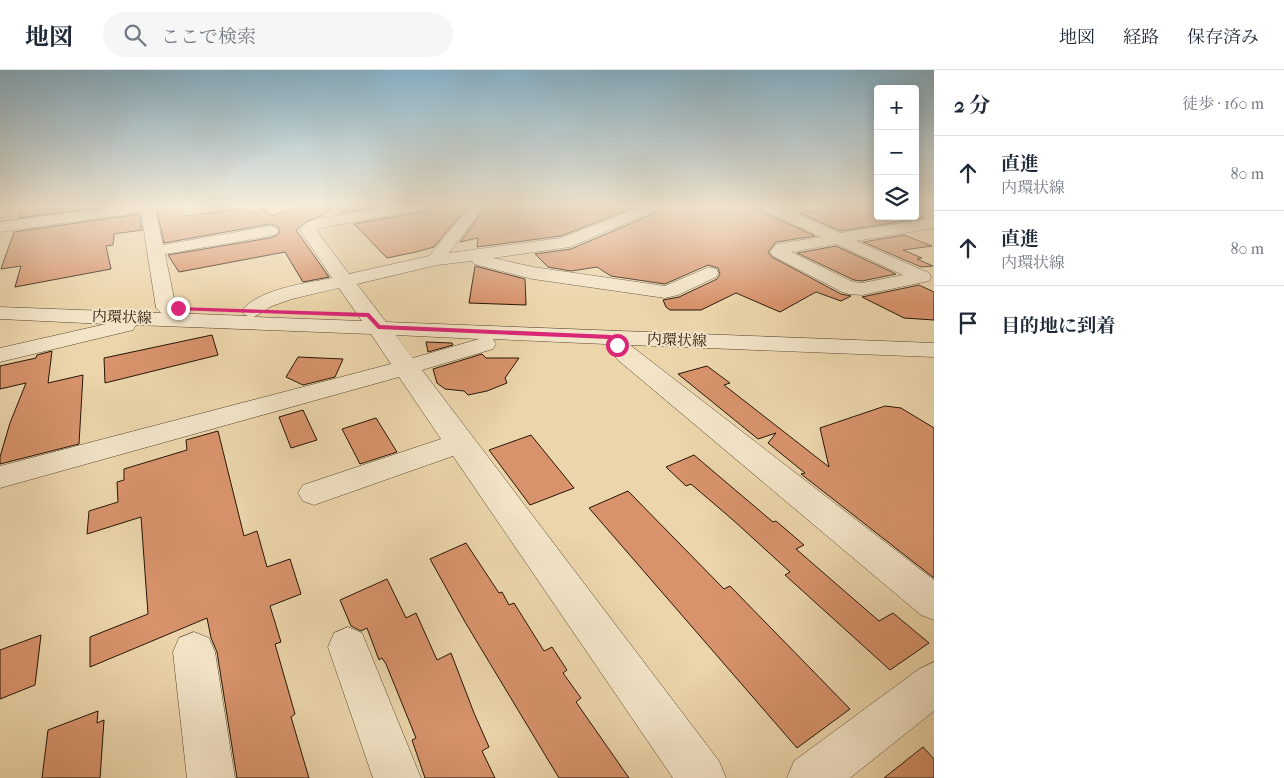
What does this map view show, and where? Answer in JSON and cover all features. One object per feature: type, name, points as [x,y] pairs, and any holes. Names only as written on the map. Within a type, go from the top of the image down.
[{"type":"street","points":[[154,238],[166,308]]},
{"type":"street","points":[[155,251],[230,238]]},
{"type":"street","points":[[314,238],[702,778]]},
{"type":"street","points":[[437,260],[448,238]]},
{"type":"street","points":[[252,311],[272,298],[437,260],[570,242],[579,238]]},
{"type":"street","points":[[838,238],[782,248],[779,252],[849,288],[862,289],[930,279]]},
{"type":"street","points":[[838,238],[930,279]]},
{"type":"street","points":[[469,256],[533,273],[665,292],[709,273]]},
{"type":"street","name":"内環状線","points":[[0,300],[252,311],[611,337],[934,350]]},
{"type":"street","name":"内環状線","points":[[0,313],[140,318],[374,321],[934,336]]},
{"type":"street","points":[[0,355],[109,330],[140,318]]},
{"type":"street","points":[[611,337],[626,354],[934,603]]},
{"type":"street","points":[[0,477],[407,368],[485,344]]},
{"type":"street","points":[[314,493],[460,443]]},
{"type":"street","points":[[348,647],[397,778]]},
{"type":"street","points":[[194,652],[211,778]]},
{"type":"street","points":[[811,778],[929,698]]},
{"type":"building","points":[[12,238],[114,238],[113,245],[106,246],[111,269],[15,287],[21,266],[1,269]]},
{"type":"building","points":[[163,238],[192,238],[164,243]]},
{"type":"building","points":[[270,238],[302,238],[329,277],[303,282],[285,252],[179,272],[168,255]]},
{"type":"building","points":[[368,238],[441,238],[434,247],[387,258]]},
{"type":"building","points":[[463,238],[478,238],[460,242]]},
{"type":"building","points":[[478,238],[545,238],[477,247]]},
{"type":"building","points":[[597,238],[802,238],[776,242],[768,252],[772,257],[841,294],[851,296],[841,301],[816,292],[780,312],[736,293],[701,310],[670,310],[666,307],[663,300],[679,297],[717,279],[720,274],[718,268],[708,265],[665,284],[611,276],[597,267],[571,271],[548,267],[535,254],[571,249]]},
{"type":"building","points":[[886,238],[912,238],[932,246],[903,250],[922,258],[917,259],[933,266],[921,267],[863,242]]},
{"type":"building","points":[[836,246],[896,274],[862,281],[854,280],[797,253]]},
{"type":"building","points":[[475,266],[525,279],[526,305],[469,303]]},
{"type":"building","points":[[919,285],[934,292],[934,320],[904,318],[862,297]]},
{"type":"building","points":[[212,335],[218,355],[105,383],[104,358]]},
{"type":"building","points":[[426,342],[452,343],[453,345],[428,352]]},
{"type":"building","points":[[52,351],[48,383],[83,375],[79,444],[0,464],[0,457],[10,423],[26,383],[0,389],[0,366],[36,358],[37,355]]},
{"type":"building","points":[[482,354],[486,358],[519,358],[505,378],[507,383],[487,391],[468,395],[464,391],[445,389],[437,383],[433,369]]},
{"type":"building","points":[[298,357],[343,359],[335,377],[303,385],[286,377]]},
{"type":"building","points":[[707,366],[730,383],[724,385],[829,467],[820,428],[885,406],[901,408],[934,428],[934,578],[801,474],[805,473],[768,443],[776,433],[758,439],[678,374]]},
{"type":"building","points":[[303,410],[317,440],[291,448],[279,417]]},
{"type":"building","points":[[376,418],[397,452],[360,464],[342,429]]},
{"type":"building","points":[[218,431],[244,536],[257,531],[267,567],[290,559],[301,594],[270,606],[281,642],[275,644],[295,714],[291,717],[309,778],[237,778],[217,652],[211,638],[207,618],[90,667],[90,637],[148,614],[141,517],[87,534],[89,511],[118,502],[117,482],[124,480],[124,469],[187,450],[186,440]]},
{"type":"building","points":[[531,435],[574,488],[530,505],[489,450]]},
{"type":"building","points":[[694,455],[773,522],[776,521],[804,545],[796,549],[879,621],[893,613],[929,643],[890,670],[785,575],[790,572],[733,520],[691,484],[686,486],[666,467]]},
{"type":"building","points":[[628,491],[724,589],[730,586],[850,709],[797,748],[589,508]]},
{"type":"building","points":[[466,543],[499,593],[502,592],[509,605],[514,603],[544,651],[552,647],[567,670],[563,673],[581,698],[576,702],[629,778],[559,778],[465,622],[430,559]]},
{"type":"building","points":[[387,579],[406,618],[416,613],[437,660],[451,653],[489,747],[482,751],[495,778],[425,778],[412,740],[416,738],[386,664],[382,658],[379,660],[367,628],[361,631],[351,626],[340,600]]},
{"type":"building","points":[[41,635],[35,685],[0,699],[0,650]]},
{"type":"building","points":[[98,711],[97,723],[104,720],[100,778],[42,778],[48,730]]},
{"type":"building","points":[[923,747],[934,759],[934,778],[884,778]]},
{"type":"route","points":[[178,308],[369,315],[378,327],[611,337],[617,345]]}]
